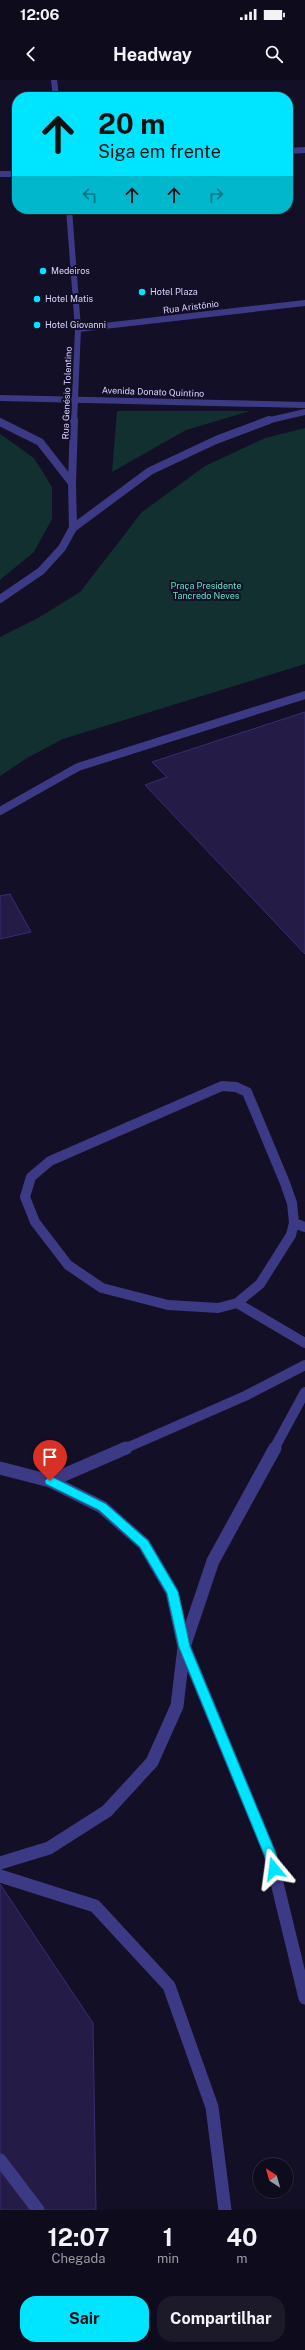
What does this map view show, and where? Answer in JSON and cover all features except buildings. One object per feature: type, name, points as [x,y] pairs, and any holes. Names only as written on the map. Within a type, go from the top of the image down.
[{"type":"street","points":[[54,80],[55,92]]},
{"type":"street","points":[[293,151],[305,150]]},
{"type":"street","points":[[0,174],[12,174]]},
{"type":"street","name":"Rua Genésio Tolentino","points":[[69,214],[78,329],[72,483]]},
{"type":"street","name":"Rua Aristônio","points":[[78,329],[305,303]]},
{"type":"street","name":"Avenida Donato Quintino","points":[[0,398],[305,405]]},
{"type":"street","points":[[0,598],[41,571],[62,548],[73,528],[150,471],[216,440],[269,420],[305,412]]},
{"type":"street","points":[[0,422],[40,442],[72,483],[73,528]]},
{"type":"street","points":[[0,811],[78,767],[305,695]]},
{"type":"street","points":[[222,1086],[236,1087],[248,1092],[292,1203],[294,1223],[291,1235],[260,1284],[237,1303],[218,1308],[168,1305],[102,1288],[68,1265],[35,1222],[25,1197],[31,1177],[50,1161],[222,1086]]},
{"type":"street","points":[[294,1223],[305,1227]]},
{"type":"street","points":[[237,1303],[305,1343]]},
{"type":"street","points":[[50,1481],[245,1396],[305,1365]]},
{"type":"street","points":[[0,1864],[49,1848],[107,1811],[152,1762],[177,1706],[184,1647],[214,1561],[305,1392]]},
{"type":"street","points":[[1,1468],[50,1481],[102,1507],[144,1544],[172,1592],[184,1647],[270,1854],[305,1998]]},
{"type":"street","points":[[0,1876],[95,1906],[169,1986],[212,2107],[225,2210]]},
{"type":"street","points":[[0,2160],[38,2210]]},
{"type":"green space","points":[[117,411],[250,411],[186,430],[112,472]]},
{"type":"green space","name":"Praça Presidente Tancredo Neves","points":[[305,428],[305,664],[63,739],[27,758],[0,776],[0,637],[38,618],[80,592],[142,512],[205,466],[265,438]]},
{"type":"green space","points":[[0,434],[34,458],[52,487],[52,519],[34,552],[0,580]]},
{"type":"place","name":"Medeiros","points":[[43,271]]},
{"type":"place","name":"Hotel Plaza","points":[[142,292]]},
{"type":"place","name":"Hotel Matis","points":[[37,299]]},
{"type":"place","name":"Hotel Giovanni","points":[[37,325]]},
{"type":"route","points":[[50,1481],[102,1507],[144,1544],[172,1592],[184,1647],[270,1854],[274,1869]]}]
